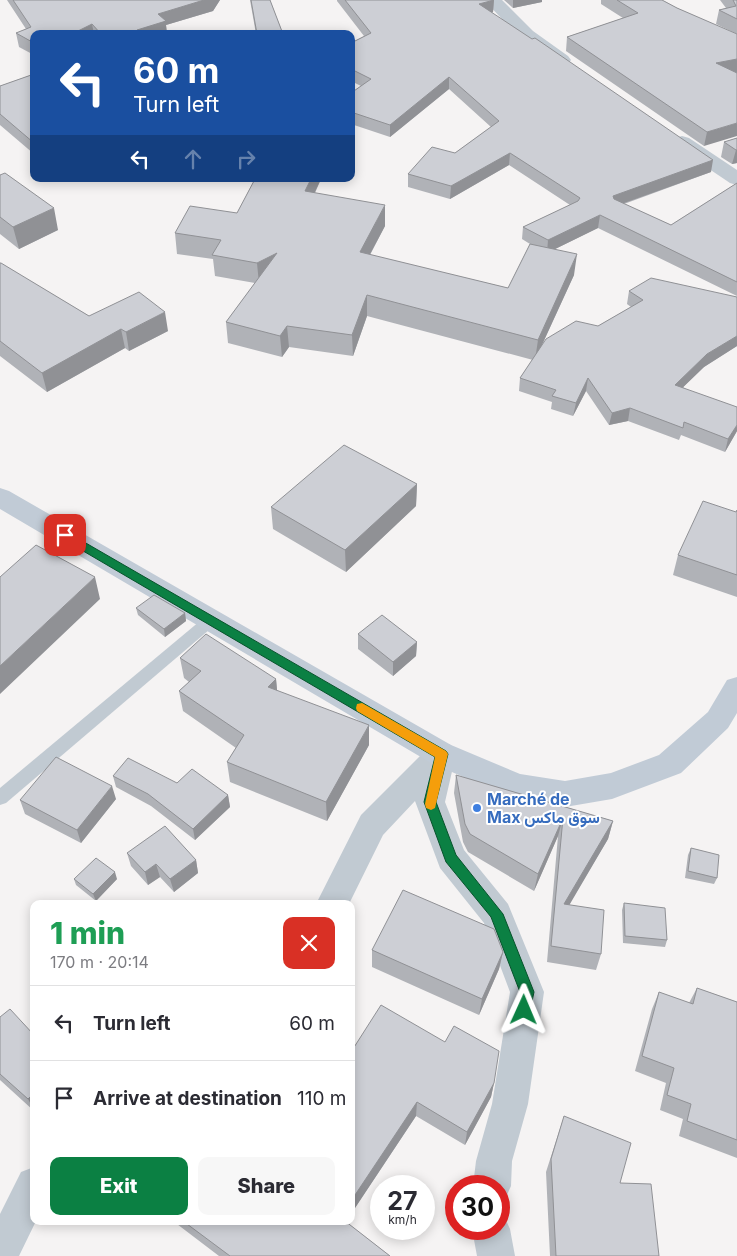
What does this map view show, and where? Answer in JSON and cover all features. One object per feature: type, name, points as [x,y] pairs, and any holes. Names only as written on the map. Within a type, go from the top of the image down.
[{"type":"main road","points":[[0,497],[441,754],[517,787],[565,794],[612,786],[670,764],[718,720],[737,688]]},
{"type":"street","points":[[492,0],[527,35],[574,67]]},
{"type":"street","points":[[669,133],[710,152],[737,179]]},
{"type":"street","points":[[334,900],[372,825],[441,754]]},
{"type":"street","points":[[441,754],[430,802],[451,858],[497,914],[527,992],[510,1104],[494,1161],[493,1175]]},
{"type":"street","points":[[0,1254],[30,1193]]},
{"type":"street","points":[[493,1240],[496,1256]]},
{"type":"lane","points":[[0,798],[212,620]]},
{"type":"building","points":[[13,0],[204,0],[158,14],[166,21],[137,30],[97,30],[92,24],[80,30],[30,30],[30,41],[16,33],[31,27]]},
{"type":"building","points":[[251,0],[270,0],[281,30],[256,30]]},
{"type":"building","points":[[345,0],[494,0],[479,4],[532,39],[535,38],[713,160],[613,196],[614,199],[671,225],[737,183],[737,282],[600,215],[548,240],[523,227],[578,201],[580,198],[510,153],[451,186],[408,174],[432,147],[455,153],[499,121],[449,77],[390,125],[355,113],[355,90],[371,79],[355,71],[355,41],[371,33]]},
{"type":"building","points":[[617,0],[662,0],[737,34],[737,59],[716,63],[737,73],[737,123],[707,132],[567,37],[638,13]]},
{"type":"building","points":[[733,0],[737,0],[737,19],[719,10],[736,6]]},
{"type":"building","points":[[30,75],[30,140],[0,114],[0,86]]},
{"type":"building","points":[[737,138],[737,150],[724,142]]},
{"type":"building","points":[[5,173],[54,208],[13,227],[0,217],[0,175]]},
{"type":"building","points":[[253,182],[310,182],[305,191],[385,205],[360,252],[508,288],[530,244],[577,254],[538,340],[367,295],[352,335],[287,326],[280,336],[226,322],[277,253],[257,263],[212,255],[221,240],[175,233],[190,206],[237,213]]},
{"type":"building","points":[[0,263],[89,316],[139,292],[165,312],[126,332],[121,329],[42,373],[0,341]]},
{"type":"building","points":[[651,278],[737,297],[737,336],[707,354],[675,385],[737,407],[737,425],[728,439],[684,422],[683,428],[630,408],[612,413],[588,378],[576,403],[552,396],[556,390],[520,378],[546,339],[576,321],[598,326],[643,300],[629,291]]},
{"type":"building","points":[[344,445],[417,484],[345,550],[271,507]]},
{"type":"building","points":[[703,501],[736,512],[737,510],[737,575],[678,555]]},
{"type":"building","points":[[36,545],[95,577],[0,666],[0,577]]},
{"type":"building","points":[[154,595],[185,613],[164,629],[136,608]]},
{"type":"building","points":[[382,615],[417,642],[393,662],[358,634]]},
{"type":"building","points":[[206,634],[276,679],[268,687],[369,725],[326,802],[227,762],[244,735],[179,691],[201,671],[180,658]]},
{"type":"building","points":[[56,757],[112,786],[77,830],[20,800]]},
{"type":"building","points":[[128,758],[177,783],[192,769],[228,795],[193,829],[148,794],[113,776]]},
{"type":"building","points":[[456,775],[613,821],[564,904],[604,910],[601,954],[551,946],[563,818],[538,874],[470,834],[465,824]]},
{"type":"building","points":[[165,826],[196,860],[170,879],[156,864],[145,872],[127,853]]},
{"type":"building","points":[[691,848],[719,855],[717,878],[688,871]]},
{"type":"building","points":[[96,858],[115,872],[93,894],[74,879]]},
{"type":"building","points":[[403,890],[494,929],[503,952],[482,999],[372,950]]},
{"type":"building","points":[[624,903],[665,908],[667,940],[625,936]]},
{"type":"building","points":[[697,988],[737,1002],[737,1140],[687,1121],[691,1104],[667,1095],[674,1068],[642,1056],[659,992],[693,1004]]},
{"type":"building","points":[[381,1005],[445,1042],[454,1026],[499,1051],[494,1083],[467,1132],[417,1102],[355,1195],[355,1046]]},
{"type":"building","points":[[10,1009],[30,1031],[30,1097],[28,1099],[0,1074],[0,1017]]},
{"type":"building","points":[[564,1116],[631,1143],[620,1183],[651,1184],[659,1256],[556,1256],[551,1159]]},
{"type":"building","points":[[188,1225],[350,1225],[390,1256],[230,1256]]},
{"type":"slow traffic","points":[[362,708],[441,754],[431,804]]},
{"type":"place","name":"Marché de Max سوق ماكس","points":[[477,808]]},
{"type":"route","points":[[65,535],[441,754],[430,802],[451,858],[497,914],[527,992],[524,1010]]}]
